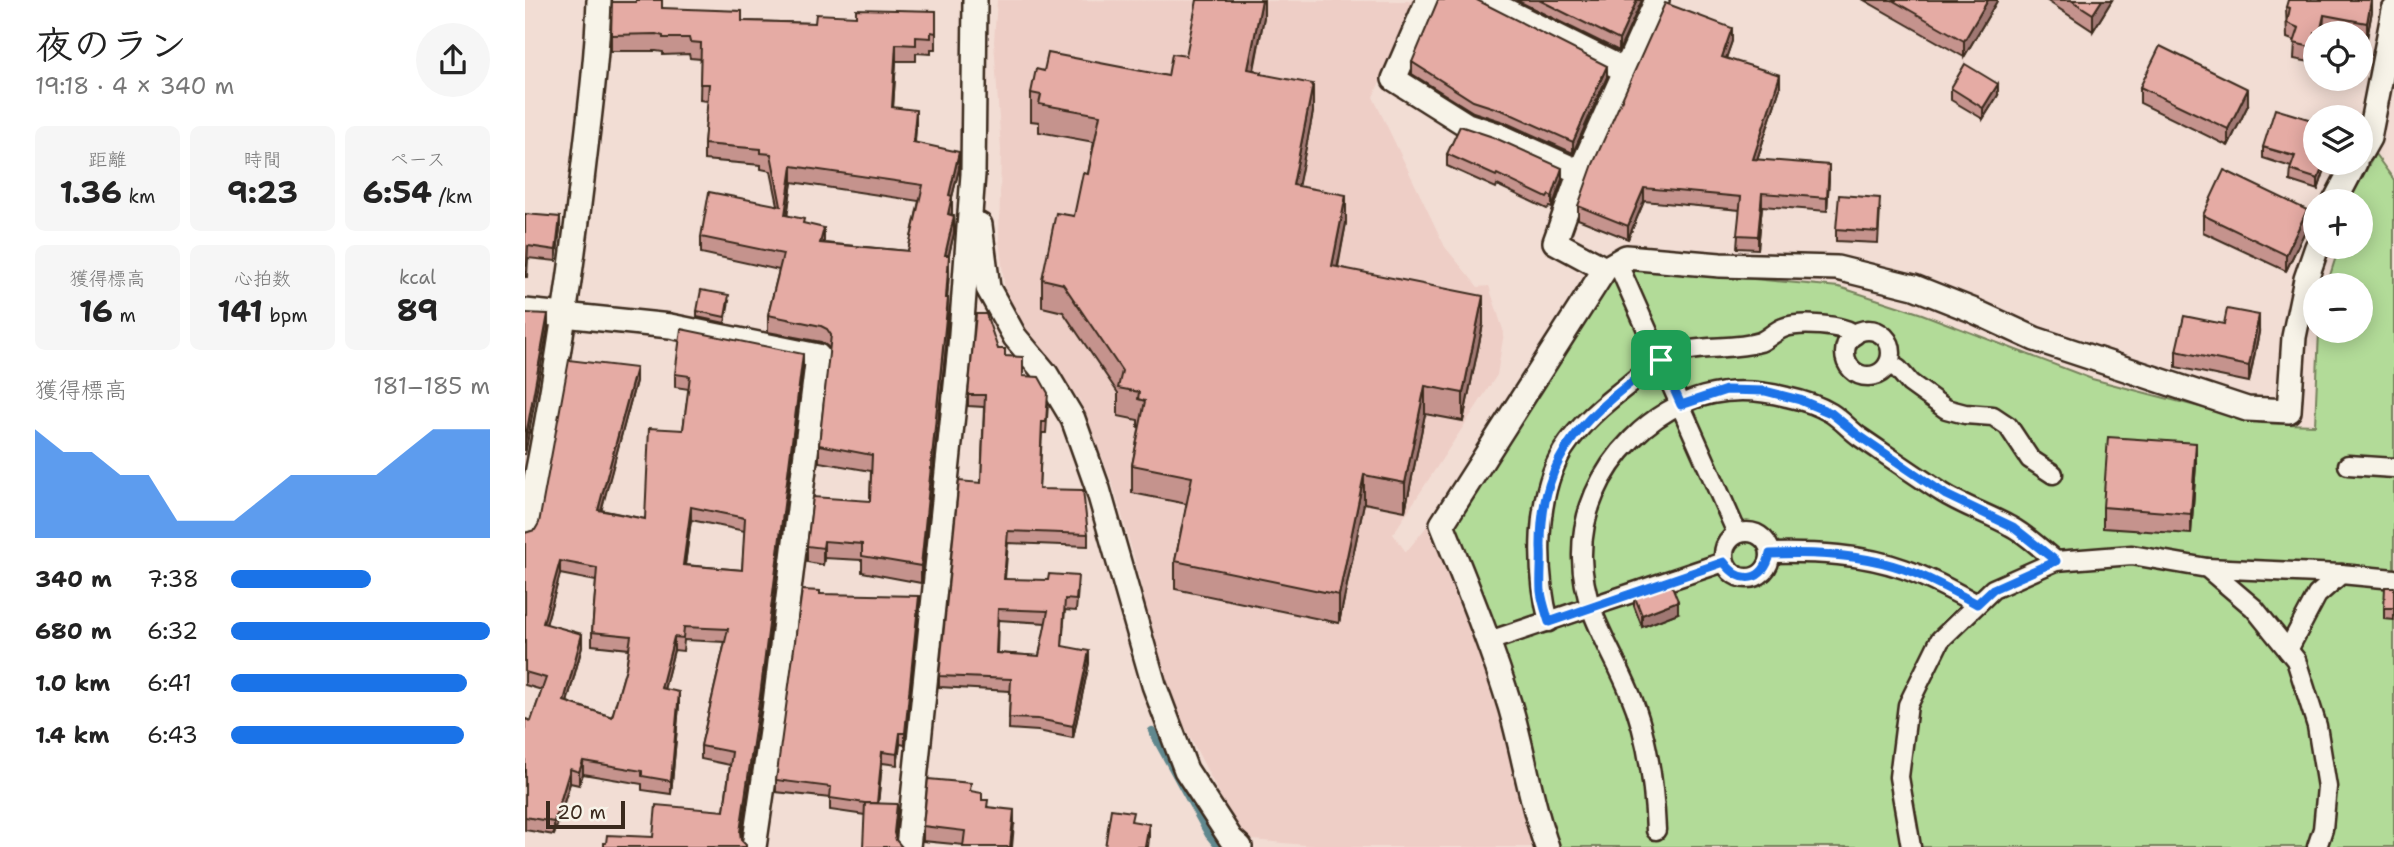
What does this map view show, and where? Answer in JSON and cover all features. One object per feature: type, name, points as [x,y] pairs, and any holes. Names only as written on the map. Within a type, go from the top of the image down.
[{"type":"street","points":[[525,533],[546,433],[564,316],[597,57],[599,0]]},
{"type":"street","points":[[908,847],[960,347],[973,174],[975,0]]},
{"type":"street","points":[[1428,0],[1394,79],[1467,125],[1498,135],[1580,172]]},
{"type":"street","points":[[1485,0],[1627,71]]},
{"type":"street","points":[[1657,0],[1580,172],[1555,242],[1611,265],[1661,360],[1737,533]]},
{"type":"street","points":[[2373,118],[2394,10]]},
{"type":"street","points":[[973,174],[988,288],[1014,337],[1046,374],[1073,419],[1098,489],[1154,685],[1186,770],[1231,839],[1240,847]]},
{"type":"street","points":[[1547,847],[1538,823],[1511,709],[1441,524],[1611,265],[1626,257],[1720,265],[1837,268],[1914,287],[2035,339],[2224,402],[2248,409],[2289,411],[2294,337],[2313,259]]},
{"type":"street","points":[[525,311],[670,326],[818,356],[774,711],[754,847]]},
{"type":"street","points":[[1549,622],[1541,593],[1541,522],[1548,487],[1563,450],[1603,404],[1661,360],[1695,348],[1762,341],[1783,328],[1812,323],[1850,331],[1855,335]]},
{"type":"street","points":[[1870,329],[1880,332],[1888,340],[1892,352],[1889,365],[1879,374],[1866,376],[1854,371],[1846,360],[1847,344],[1855,335],[1858,331],[1870,329]]},
{"type":"street","points":[[1889,365],[1898,369],[1910,383],[1946,409],[1965,414],[1993,416],[2008,426],[2030,459],[2053,474]]},
{"type":"street","points":[[1656,830],[1654,788],[1644,738],[1630,692],[1590,609],[1582,557],[1588,507],[1596,489],[1622,450],[1639,432],[1664,413],[1726,390],[1765,391],[1810,404],[1831,413],[1858,435],[1946,495],[2013,527],[2056,561]]},
{"type":"street","points":[[2348,465],[2394,468]]},
{"type":"street","points":[[1748,531],[1759,534],[1767,543],[1770,554],[1767,566],[1758,576],[1744,578],[1732,573],[1724,562],[1725,545],[1737,533],[1748,531]]},
{"type":"street","points":[[1770,554],[1856,557],[1902,568],[1938,582],[1977,604]]},
{"type":"street","points":[[1911,847],[1899,777],[1907,705],[1940,640],[1993,589],[2056,561],[2132,555],[2207,568],[2394,579]]},
{"type":"street","points":[[1498,638],[1724,562]]},
{"type":"street","points":[[2207,568],[2254,608],[2296,660],[2317,726],[2327,788],[2323,829],[2317,847]]},
{"type":"street","points":[[2288,650],[2317,595],[2341,574]]},
{"type":"shaded area","points":[[997,0],[1417,1],[1373,97],[1445,247],[1478,287],[1489,286],[1504,333],[1497,375],[1393,534],[1406,552],[1428,525],[1481,644],[1540,847],[1327,847],[1252,840],[1236,827],[1162,682],[1138,571],[1113,485],[1079,399],[1028,344],[1006,301],[999,239],[1001,150],[994,41]]},
{"type":"green space","points":[[2375,154],[2394,180],[2394,847],[1559,847],[1550,823],[1516,682],[1448,520],[1610,273],[1647,269],[1839,287],[1922,314],[2092,379],[2261,423],[2315,425],[2318,343],[2373,343],[2373,273],[2331,273],[2335,259],[2373,259],[2373,189],[2356,189],[2363,175],[2373,175]]},
{"type":"building","points":[[662,0],[662,8],[742,11],[742,21],[815,23],[816,14],[856,16],[856,9],[936,11],[936,33],[931,32],[931,38],[916,37],[916,45],[896,44],[892,107],[916,110],[913,142],[959,152],[949,195],[952,196],[948,214],[954,216],[945,255],[949,255],[948,298],[921,566],[862,556],[862,544],[824,541],[823,548],[807,546],[813,497],[870,501],[872,455],[819,445],[831,335],[821,326],[768,315],[783,254],[701,237],[709,192],[781,206],[771,154],[761,153],[761,149],[704,144],[709,84],[700,84],[701,43],[690,42],[689,38],[663,38],[656,34],[611,35],[612,2]],"holes":[[[792,166],[923,185],[908,251],[820,243],[824,228],[803,223],[804,219],[785,215]]]},
{"type":"building","points":[[1197,0],[1262,0],[1248,69],[1313,84],[1293,185],[1346,195],[1332,266],[1483,296],[1463,393],[1425,386],[1405,483],[1364,475],[1339,595],[1175,561],[1192,477],[1132,465],[1145,401],[1138,399],[1139,392],[1118,388],[1122,371],[1063,284],[1042,279],[1056,213],[1074,216],[1083,173],[1088,174],[1100,115],[1039,104],[1041,95],[1031,93],[1036,69],[1044,71],[1048,53],[1168,76],[1172,54],[1186,56]]},
{"type":"building","points":[[1438,0],[1477,0],[1607,66],[1573,142],[1504,111],[1473,101],[1412,62]]},
{"type":"building","points":[[1539,0],[1637,0],[1619,40]]},
{"type":"building","points":[[1892,0],[1988,0],[1964,41]]},
{"type":"building","points":[[2071,0],[2102,0],[2093,14]]},
{"type":"building","points":[[2288,0],[2371,0],[2367,21],[2324,15],[2323,21],[2303,21],[2303,45],[2294,43],[2299,28],[2287,23],[2290,8],[2286,7]]},
{"type":"building","points":[[1665,3],[1732,28],[1722,57],[1780,75],[1753,159],[1829,165],[1827,198],[1762,193],[1758,236],[1737,235],[1741,197],[1644,188],[1628,226],[1578,206],[1593,164]]},
{"type":"building","points":[[2160,46],[2248,89],[2228,129],[2140,87]]},
{"type":"building","points":[[1965,64],[1998,84],[1983,108],[1951,88]]},
{"type":"building","points":[[2275,109],[2303,117],[2303,174],[2290,170],[2295,156],[2263,147]]},
{"type":"building","points":[[1460,126],[1493,137],[1562,168],[1552,197],[1549,195],[1547,198],[1447,154]]},
{"type":"building","points":[[2224,170],[2303,208],[2303,219],[2286,255],[2203,215]]},
{"type":"building","points":[[1839,195],[1880,198],[1878,232],[1836,229]]},
{"type":"building","points":[[525,214],[560,217],[556,250],[528,246],[527,266],[525,265]]},
{"type":"building","points":[[701,290],[729,295],[725,317],[697,311]]},
{"type":"building","points":[[2227,309],[2259,315],[2249,366],[2176,351],[2184,316],[2224,324]]},
{"type":"building","points":[[525,313],[548,314],[525,441]]},
{"type":"building","points":[[976,314],[986,314],[998,349],[1005,349],[1005,356],[1023,357],[1023,376],[1039,377],[1048,393],[1046,422],[1042,422],[1039,489],[1083,490],[1088,534],[1008,531],[1004,579],[1048,580],[1049,574],[1078,576],[1076,600],[1065,599],[1062,646],[1089,651],[1073,726],[1038,719],[1009,718],[1011,679],[939,676],[959,481],[981,483],[985,395],[968,395]],"holes":[[[998,609],[1048,611],[1039,656],[996,653]]]},
{"type":"building","points":[[681,329],[803,354],[740,832],[746,847],[604,847],[607,835],[653,837],[656,805],[724,811],[732,752],[701,746],[728,629],[684,627],[683,638],[674,637],[661,688],[679,692],[671,781],[642,776],[642,771],[583,761],[579,772],[570,769],[554,822],[525,817],[525,719],[531,721],[546,678],[525,672],[525,533],[535,530],[539,523],[569,360],[636,368],[598,510],[645,519],[649,428],[683,430],[690,376],[675,374]],"holes":[[[691,507],[745,518],[742,570],[683,565]],[[560,561],[597,568],[592,632],[631,636],[626,668],[612,717],[564,701],[582,634],[543,623]]]},
{"type":"building","points":[[2108,437],[2196,443],[2191,514],[2103,507]]},
{"type":"building","points":[[1670,581],[1678,601],[1642,615],[1634,595]]},
{"type":"building","points":[[2385,587],[2394,587],[2394,608],[2384,608]]},
{"type":"building","points":[[802,590],[820,591],[820,594],[919,596],[905,733],[900,733],[897,754],[882,752],[877,803],[830,798],[831,787],[776,780]]},
{"type":"building","points":[[928,779],[971,783],[970,791],[982,793],[982,800],[988,800],[987,807],[1014,810],[1010,847],[963,847],[965,831],[923,826]]},
{"type":"building","points":[[865,803],[897,804],[894,833],[902,847],[863,847]]},
{"type":"building","points":[[1111,809],[1133,812],[1131,821],[1149,824],[1145,847],[1105,847]]},
{"type":"waterway","points":[[1152,731],[1209,835],[1219,847]]},
{"type":"route","points":[[1661,360],[1681,405],[1726,390],[1765,391],[1800,400],[1831,413],[1858,435],[1946,495],[2013,527],[2056,561],[1993,589],[1977,604],[1938,582],[1902,568],[1856,557],[1770,554],[1767,566],[1758,576],[1744,578],[1732,573],[1724,562],[1549,622],[1541,593],[1541,522],[1548,487],[1563,450],[1603,404],[1661,360]]}]
